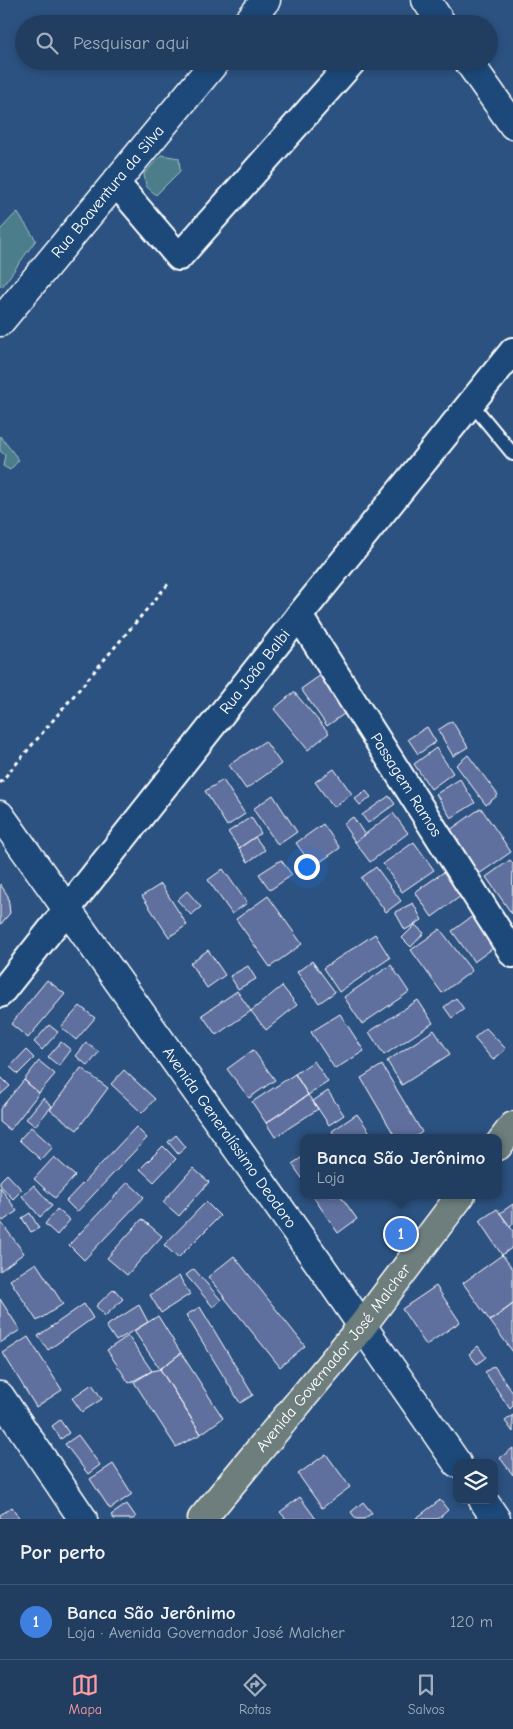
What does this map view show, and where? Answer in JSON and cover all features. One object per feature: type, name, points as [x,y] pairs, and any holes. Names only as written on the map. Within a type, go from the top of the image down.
[{"type":"main road","points":[[502,1141],[513,1126]]},
{"type":"main road","name":"Avenida Governador José Malcher","points":[[202,1519],[362,1326],[458,1199]]},
{"type":"street","points":[[254,15],[266,0]]},
{"type":"street","points":[[426,0],[436,15]]},
{"type":"street","name":"Rua Boaventura da Silva","points":[[0,322],[209,70]]},
{"type":"street","points":[[116,183],[180,258],[345,70]]},
{"type":"street","points":[[474,70],[513,125]]},
{"type":"street","name":"Rua João Balbi","points":[[0,994],[299,616],[513,351]]},
{"type":"street","name":"Passagem Ramos","points":[[299,616],[513,954]]},
{"type":"street","name":"Avenida Generalíssimo Deodoro","points":[[0,815],[454,1459]]},
{"type":"street","points":[[0,1396],[83,1519]]},
{"type":"street","points":[[486,1504],[496,1519]]},
{"type":"lane","points":[[471,403],[513,454]]},
{"type":"path","points":[[0,783],[169,583]]},
{"type":"green space","points":[[161,155],[179,158],[180,171],[156,195],[146,186],[144,174]]},
{"type":"green space","points":[[17,212],[36,240],[2,287],[0,285],[0,230]]},
{"type":"green space","points":[[0,436],[19,460],[10,470],[3,466],[5,455],[0,451]]},
{"type":"building","points":[[325,672],[351,709],[327,726],[301,689]]},
{"type":"building","points":[[294,692],[329,733],[308,750],[274,709]]},
{"type":"building","points":[[452,721],[468,747],[453,756],[438,730]]},
{"type":"building","points":[[427,727],[436,742],[418,754],[408,739]]},
{"type":"building","points":[[265,741],[281,764],[246,789],[229,765]]},
{"type":"building","points":[[436,748],[453,773],[431,789],[414,764]]},
{"type":"building","points":[[468,755],[498,795],[486,805],[456,765]]},
{"type":"building","points":[[334,769],[352,794],[333,807],[315,782]]},
{"type":"building","points":[[460,779],[475,803],[451,818],[436,794]]},
{"type":"building","points":[[223,780],[245,814],[227,826],[205,791]]},
{"type":"building","points":[[366,791],[371,797],[360,805],[355,799]]},
{"type":"building","points":[[273,795],[297,832],[278,845],[253,809]]},
{"type":"building","points":[[389,796],[395,804],[368,823],[362,815]]},
{"type":"building","points":[[481,808],[511,852],[479,874],[450,830]]},
{"type":"building","points":[[393,813],[408,833],[370,862],[355,842]]},
{"type":"building","points":[[251,817],[261,833],[239,848],[228,832]]},
{"type":"building","points":[[353,817],[365,835],[355,842],[343,824]]},
{"type":"building","points":[[323,824],[340,848],[313,867],[296,843]]},
{"type":"building","points":[[255,837],[265,850],[248,862],[239,848]]},
{"type":"building","points":[[414,842],[434,870],[402,892],[383,864]]},
{"type":"building","points":[[281,860],[292,875],[270,890],[259,874]]},
{"type":"building","points":[[510,860],[513,864],[512,914],[486,877]]},
{"type":"building","points":[[376,867],[401,901],[386,912],[361,878]]},
{"type":"building","points":[[223,869],[247,903],[232,914],[208,880]]},
{"type":"building","points":[[444,872],[461,896],[432,917],[415,892]]},
{"type":"building","points":[[0,884],[8,896],[10,913],[0,925]]},
{"type":"building","points":[[161,884],[187,925],[169,937],[142,896]]},
{"type":"building","points":[[187,891],[201,907],[191,915],[177,900]]},
{"type":"building","points":[[268,896],[302,944],[270,967],[236,919]]},
{"type":"building","points":[[413,903],[422,920],[405,930],[395,912]]},
{"type":"building","points":[[474,915],[496,946],[474,962],[452,931]]},
{"type":"building","points":[[415,925],[424,933],[411,947],[402,938]]},
{"type":"building","points":[[440,929],[472,971],[442,993],[411,950]]},
{"type":"building","points":[[375,934],[390,958],[339,992],[323,968]]},
{"type":"building","points":[[208,950],[225,975],[207,988],[190,963]]},
{"type":"building","points":[[312,961],[335,992],[319,1003],[297,972]]},
{"type":"building","points":[[391,965],[409,992],[362,1024],[344,997]]},
{"type":"building","points":[[248,966],[256,979],[238,989],[230,976]]},
{"type":"building","points":[[47,980],[65,994],[28,1038],[11,1024]]},
{"type":"building","points":[[282,986],[297,1005],[266,1030],[251,1011]]},
{"type":"building","points":[[237,991],[251,1011],[216,1035],[202,1015]]},
{"type":"building","points":[[456,998],[464,1009],[452,1018],[444,1007]]},
{"type":"building","points":[[418,1000],[433,1023],[384,1055],[369,1032]]},
{"type":"building","points":[[80,1006],[95,1018],[76,1040],[61,1027]]},
{"type":"building","points":[[340,1014],[364,1051],[335,1069],[311,1032]]},
{"type":"building","points":[[49,1025],[58,1032],[42,1050],[34,1042]]},
{"type":"building","points":[[486,1028],[506,1049],[493,1060],[474,1038]]},
{"type":"building","points":[[434,1030],[450,1054],[402,1085],[387,1061]]},
{"type":"building","points":[[61,1042],[71,1050],[59,1066],[48,1057]]},
{"type":"building","points":[[86,1043],[99,1052],[88,1066],[76,1056]]},
{"type":"building","points":[[26,1050],[34,1058],[18,1074],[10,1067]]},
{"type":"building","points":[[253,1050],[275,1080],[249,1098],[227,1069]]},
{"type":"building","points":[[39,1061],[55,1074],[39,1093],[24,1080]]},
{"type":"building","points":[[314,1061],[328,1082],[308,1095],[295,1074]]},
{"type":"building","points":[[382,1065],[422,1132],[419,1134],[394,1134],[361,1078]]},
{"type":"building","points":[[81,1068],[108,1088],[77,1130],[50,1110]]},
{"type":"building","points":[[124,1070],[155,1099],[142,1113],[111,1084]]},
{"type":"building","points":[[295,1074],[308,1095],[266,1123],[252,1102]]},
{"type":"building","points":[[0,1076],[10,1086],[0,1095]]},
{"type":"building","points":[[24,1080],[39,1093],[10,1130],[0,1122],[0,1109]]},
{"type":"building","points":[[328,1091],[344,1115],[329,1125],[313,1101]]},
{"type":"building","points":[[308,1095],[318,1109],[275,1137],[266,1123]]},
{"type":"building","points":[[43,1098],[52,1106],[35,1126],[26,1119]]},
{"type":"building","points":[[357,1114],[371,1134],[334,1134],[332,1131]]},
{"type":"building","points":[[31,1127],[53,1147],[41,1160],[19,1140]]},
{"type":"building","points":[[136,1127],[147,1138],[77,1212],[66,1201]]},
{"type":"building","points":[[176,1135],[186,1147],[178,1154],[168,1142]]},
{"type":"building","points":[[163,1146],[176,1159],[154,1182],[140,1169]]},
{"type":"building","points":[[54,1157],[75,1176],[55,1198],[34,1179]]},
{"type":"building","points":[[300,1159],[300,1175],[292,1164]]},
{"type":"building","points":[[193,1168],[209,1182],[179,1216],[163,1202]]},
{"type":"building","points":[[7,1174],[22,1190],[13,1199],[0,1185],[0,1181]]},
{"type":"building","points":[[128,1182],[144,1197],[84,1260],[69,1245]]},
{"type":"building","points":[[34,1185],[52,1206],[40,1217],[22,1196]]},
{"type":"building","points":[[0,1187],[17,1211],[3,1221],[0,1217]]},
{"type":"building","points":[[315,1199],[343,1199],[357,1219],[338,1233]]},
{"type":"building","points":[[206,1202],[220,1216],[178,1258],[164,1245]]},
{"type":"building","points":[[513,1204],[513,1224],[510,1227],[500,1213]]},
{"type":"building","points":[[57,1209],[70,1220],[57,1235],[45,1224]]},
{"type":"building","points":[[497,1209],[513,1231],[513,1247],[502,1255],[479,1221]]},
{"type":"building","points":[[30,1213],[39,1228],[31,1232],[22,1218]]},
{"type":"building","points":[[142,1219],[162,1236],[127,1275],[107,1258]]},
{"type":"building","points":[[0,1221],[24,1253],[0,1271]]},
{"type":"building","points":[[502,1255],[513,1269],[513,1304],[490,1321],[463,1283]]},
{"type":"building","points":[[234,1256],[305,1346],[280,1367],[208,1277]]},
{"type":"building","points":[[36,1263],[63,1304],[37,1321],[10,1280]]},
{"type":"building","points":[[194,1269],[221,1300],[213,1307],[186,1275]]},
{"type":"building","points":[[179,1276],[190,1294],[161,1313],[150,1295]]},
{"type":"building","points":[[436,1286],[460,1322],[426,1345],[402,1309]]},
{"type":"building","points":[[114,1289],[123,1299],[105,1316],[96,1306]]},
{"type":"building","points":[[0,1299],[20,1330],[0,1343]]},
{"type":"building","points":[[84,1304],[93,1318],[48,1350],[38,1336]]},
{"type":"building","points":[[513,1304],[513,1352],[490,1321]]},
{"type":"building","points":[[139,1305],[148,1322],[116,1341],[106,1326]]},
{"type":"building","points":[[200,1307],[253,1395],[240,1403],[186,1315]]},
{"type":"building","points":[[158,1316],[181,1353],[160,1369],[134,1331]]},
{"type":"building","points":[[128,1336],[152,1371],[129,1383],[107,1350]]},
{"type":"building","points":[[28,1337],[62,1390],[36,1407],[3,1353]]},
{"type":"building","points":[[478,1346],[486,1357],[477,1364],[469,1354]]},
{"type":"building","points":[[181,1353],[223,1418],[201,1434],[160,1369]]},
{"type":"building","points":[[494,1366],[513,1393],[513,1406],[510,1409],[485,1372]]},
{"type":"building","points":[[160,1369],[201,1434],[176,1447],[134,1382],[152,1371]]},
{"type":"building","points":[[92,1384],[102,1399],[82,1412],[72,1398]]},
{"type":"building","points":[[513,1415],[513,1432],[505,1421]]},
{"type":"building","points":[[60,1420],[69,1433],[61,1439],[52,1426]]},
{"type":"building","points":[[78,1435],[100,1465],[88,1474],[65,1444]]},
{"type":"building","points":[[513,1448],[513,1475],[500,1458]]},
{"type":"building","points":[[326,1454],[350,1487],[322,1508],[298,1474]]},
{"type":"building","points":[[113,1464],[132,1494],[110,1509],[90,1479]]},
{"type":"building","points":[[300,1497],[316,1519],[286,1519],[280,1512]]},
{"type":"building","points":[[440,1500],[448,1510],[438,1519],[415,1519]]},
{"type":"building","points":[[363,1502],[372,1513],[364,1519],[356,1519],[351,1512]]},
{"type":"building","points":[[127,1504],[136,1517],[133,1519],[114,1519],[111,1515]]},
{"type":"building","points":[[12,1507],[20,1519],[0,1519],[0,1515]]},
{"type":"place","name":"Banca São Jerônimo","points":[[401,1234]]}]
